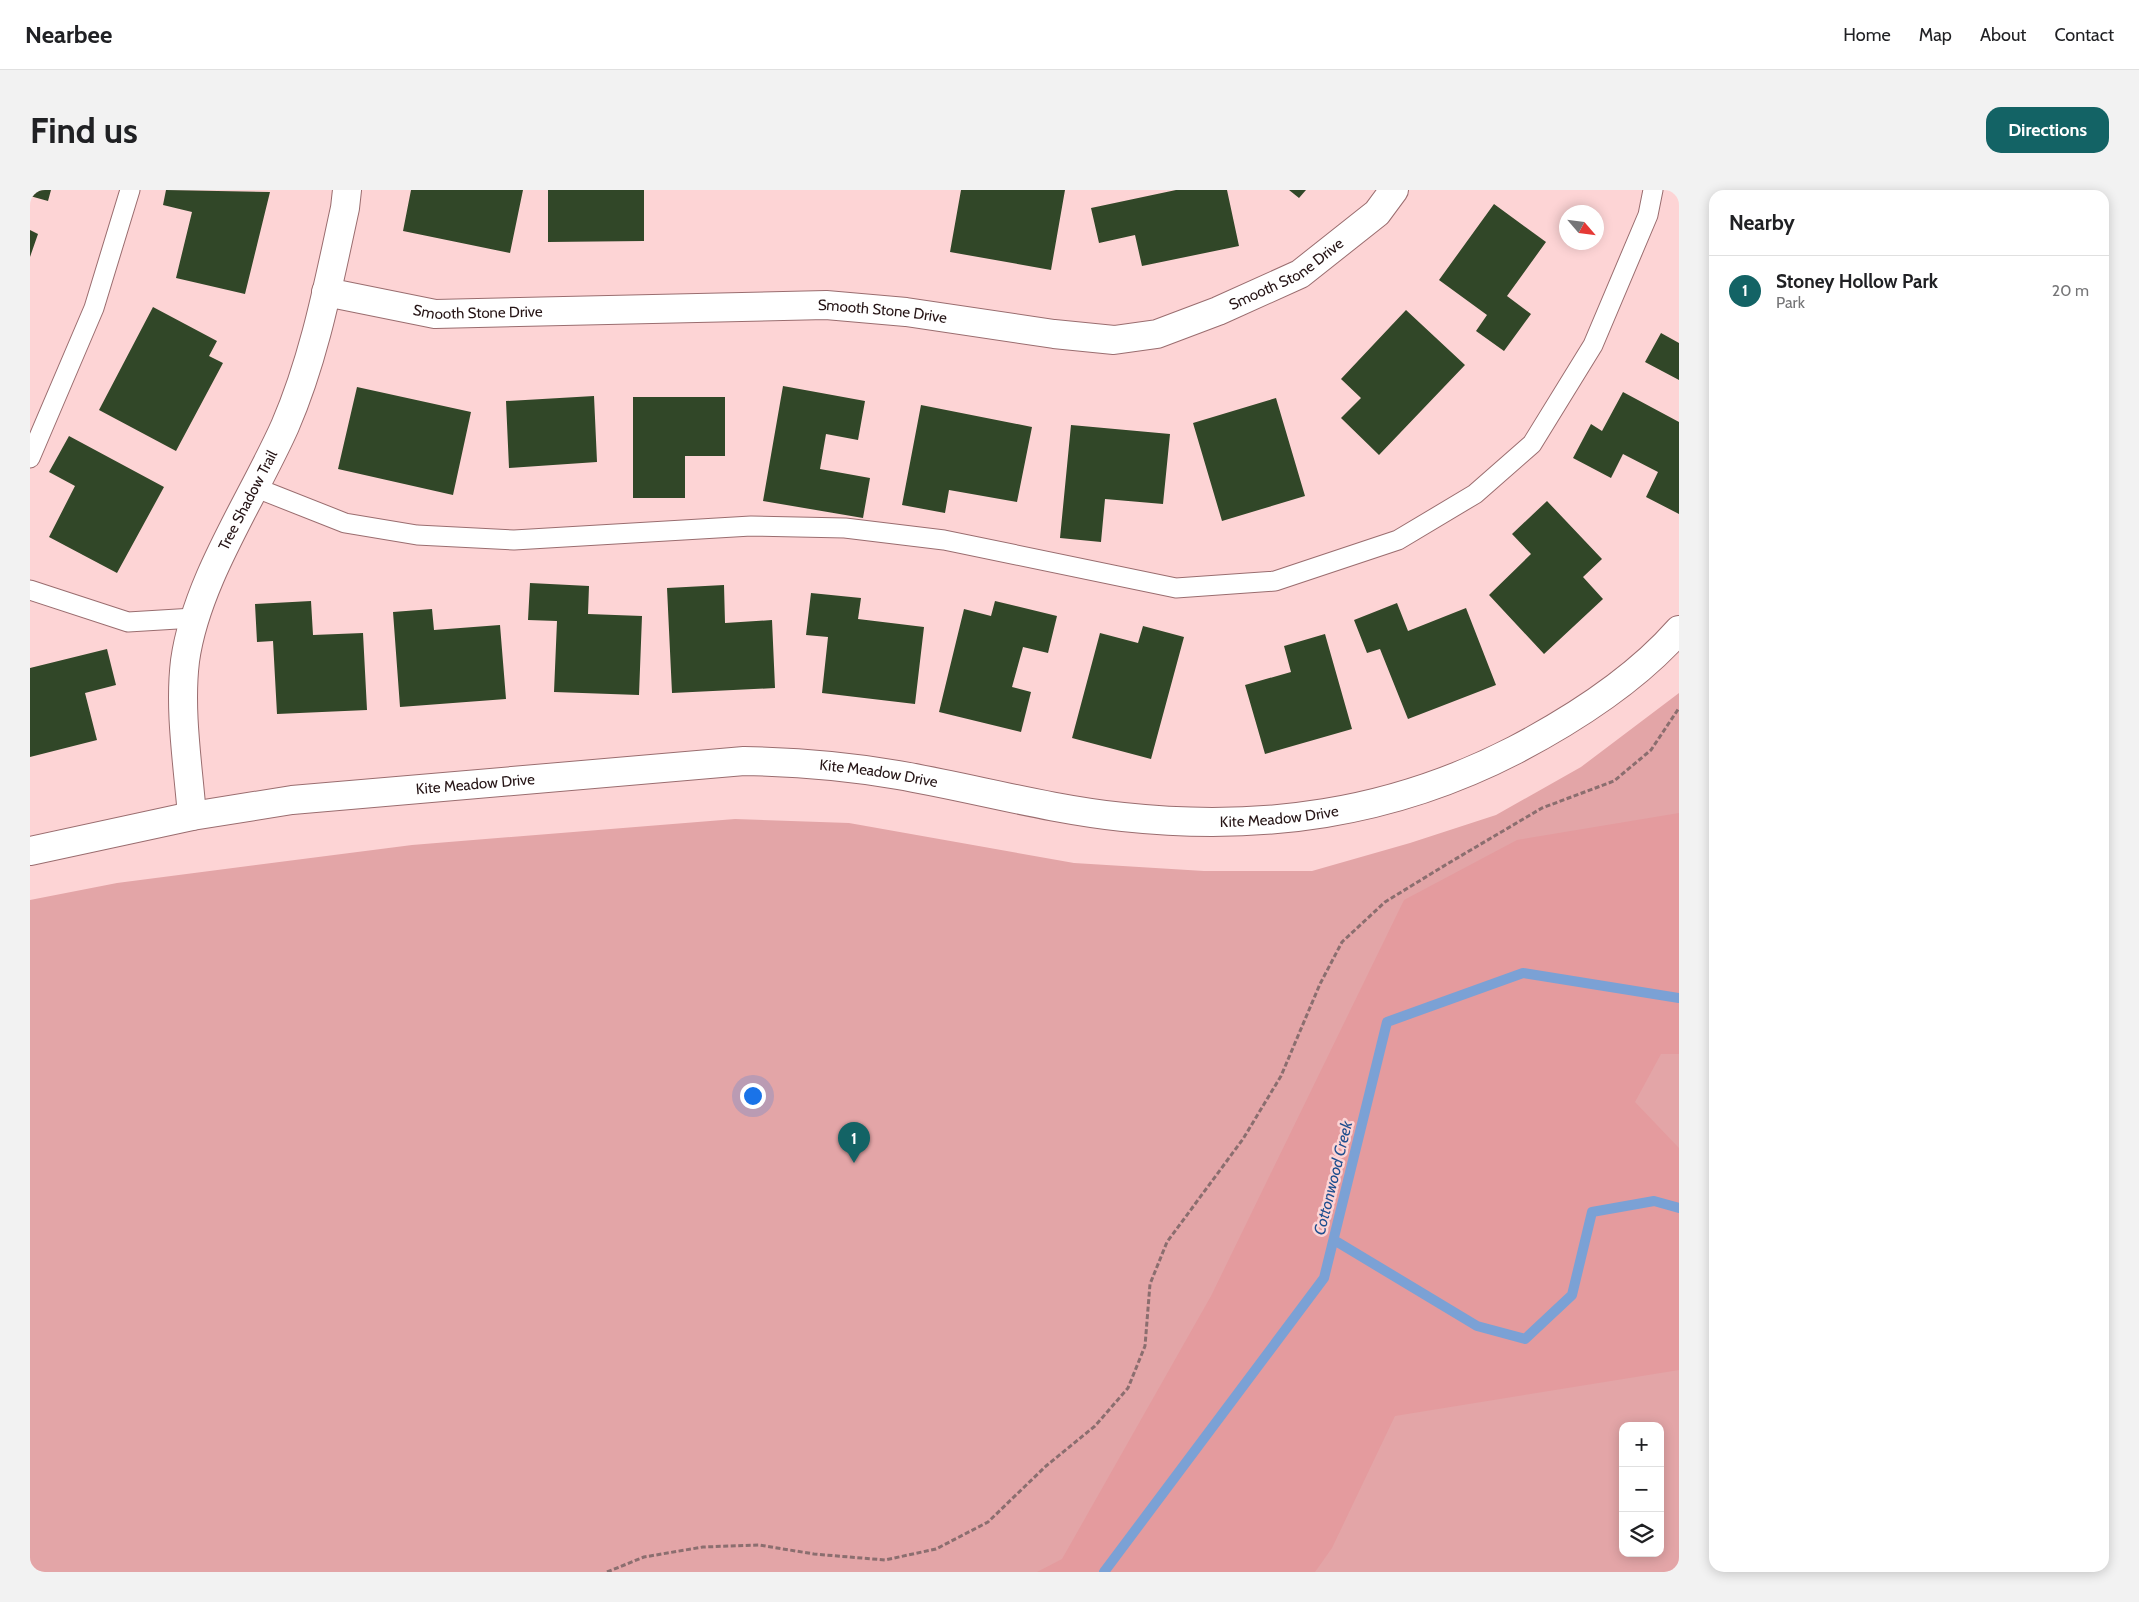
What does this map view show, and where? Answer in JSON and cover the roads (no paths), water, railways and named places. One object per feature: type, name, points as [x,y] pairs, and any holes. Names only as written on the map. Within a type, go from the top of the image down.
[{"type":"street","name":"Tree Shadow Trail","points":[[192,816],[184,700],[185,661],[194,618],[254,487],[285,425],[314,343],[347,190]]},
{"type":"street","name":"Smooth Stone Drive","points":[[326,292],[435,314],[826,305],[906,312],[1054,334],[1114,340],[1157,334],[1218,311],[1300,274],[1377,213],[1394,190]]},
{"type":"street","name":"Kite Meadow Drive","points":[[30,851],[192,816],[292,800],[744,761],[815,763],[843,767],[1122,817],[1182,822],[1256,821],[1321,815],[1374,805],[1425,790],[1487,764],[1540,737],[1583,711],[1647,661],[1679,630]]},
{"type":"lane","points":[[30,458],[94,308],[130,190]]},
{"type":"lane","points":[[254,487],[345,523],[417,535],[514,540],[751,526],[845,528],[944,540],[1176,588],[1275,581],[1398,540],[1475,494],[1532,444],[1593,345],[1648,216],[1653,190]]},
{"type":"lane","points":[[30,590],[128,622],[194,618]]},
{"type":"waterway","name":"Cottonwood Creek","points":[[1104,1572],[1324,1278],[1387,1022],[1523,973],[1679,998]]},
{"type":"waterway","points":[[1334,1240],[1477,1326],[1525,1339],[1572,1295],[1592,1212],[1654,1201],[1679,1208]]},
{"type":"place","name":"Stoney Hollow Park","points":[[854,1163]]}]
